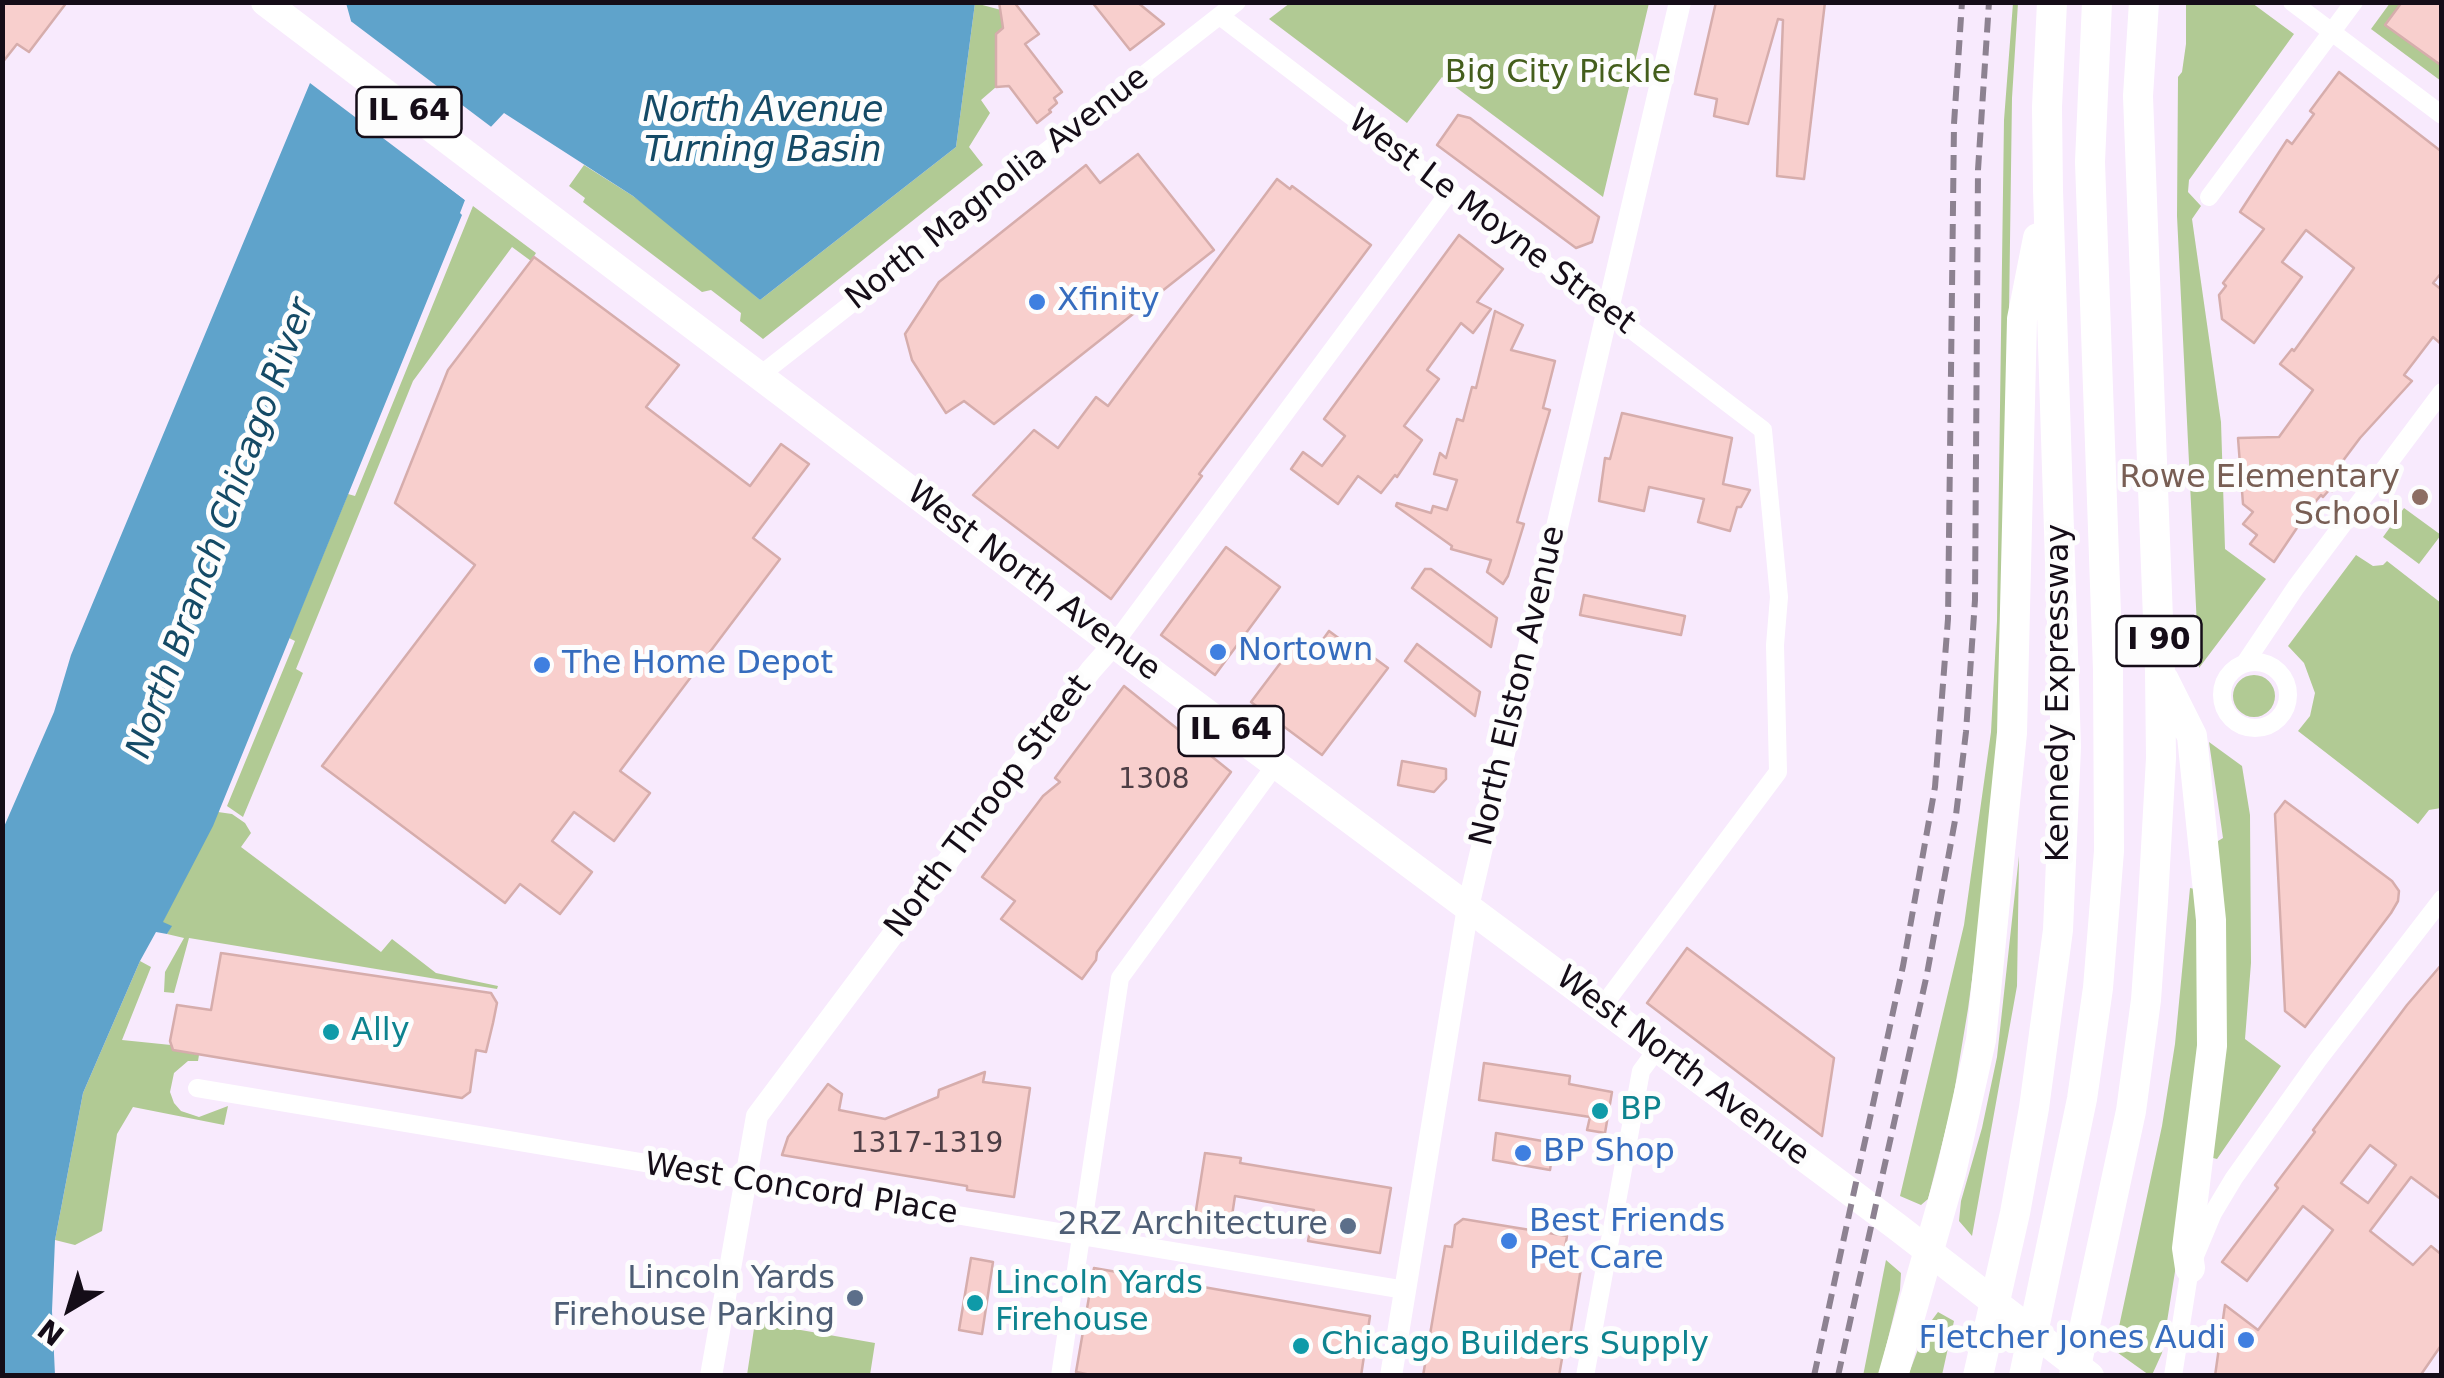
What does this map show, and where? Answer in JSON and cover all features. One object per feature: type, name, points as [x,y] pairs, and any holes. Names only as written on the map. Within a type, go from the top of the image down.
[{"type":"highway","name":"Kennedy Expressway","points":[[1978,1376],[2034,1108],[2058,930],[2066,747],[2048,190],[2052,2]]},
{"type":"highway","name":"I 90","points":[[2024,1376],[2085,1081],[2098,988],[2109,851],[2108,670],[2090,162],[2098,2]]},
{"type":"highway","name":"I 90","points":[[2074,1376],[2131,1111],[2146,1000],[2160,758],[2138,96],[2144,2]]},
{"type":"highway","points":[[1893,1376],[1972,1090],[1986,990],[2012,734],[2022,318],[2048,190]]},
{"type":"highway","points":[[2160,671],[2192,736],[2210,920],[2212,1046],[2188,1248],[2190,1268]]},
{"type":"main road","name":"West North Avenue","points":[[265,2],[1114,644],[1928,1250],[2090,1376]]},
{"type":"main road","name":"North Elston Avenue","points":[[1391,1376],[1468,908],[1514,698],[1680,2]]},
{"type":"main road","name":"North Throop Street","points":[[711,1376],[757,1116],[1114,644]]},
{"type":"street","name":"North Magnolia Avenue","points":[[759,376],[1237,2]]},
{"type":"street","points":[[2292,2],[2442,115]]},
{"type":"street","points":[[2209,197],[2354,2]]},
{"type":"street","name":"West Le Moyne Street","points":[[1220,16],[1763,430],[1779,598],[1775,645],[1778,772],[1602,1007]]},
{"type":"street","name":"North Throop Street","points":[[1114,644],[1450,192]]},
{"type":"street","points":[[2244,663],[2442,392]]},
{"type":"street","points":[[1060,1376],[1120,978],[1276,764]]},
{"type":"street","points":[[2172,1376],[2190,1268],[2214,1213],[2234,1178],[2318,1060],[2442,899]]},
{"type":"street","points":[[1584,1376],[1641,1071],[1658,1048]]},
{"type":"street","name":"West Concord Place","points":[[197,1088],[1405,1290]]},
{"type":"green space","points":[[975,3],[1001,10],[1003,28],[996,35],[996,87],[981,100],[990,113],[969,147],[983,165],[763,339],[740,321],[741,313],[711,290],[702,292],[583,202],[585,198],[569,186],[584,165],[676,228],[760,300],[956,147]]},
{"type":"green space","name":"Big City Pickle","points":[[1290,3],[1649,3],[1603,197],[1442,77],[1407,123],[1269,19]]},
{"type":"green space","points":[[2013,3],[2018,3],[2012,98],[2004,672],[1991,839],[1968,1009],[1952,1105],[1928,1199],[1921,1205],[1900,1196],[1964,925],[1991,732],[1997,621],[2004,120]]},
{"type":"green space","points":[[2186,3],[2252,3],[2294,34],[2189,180],[2188,192],[2201,206],[2192,219],[2221,422],[2225,549],[2266,579],[2199,668],[2177,216],[2178,77],[2186,44]]},
{"type":"green space","points":[[2390,3],[2441,3],[2441,81],[2371,29]]},
{"type":"green space","points":[[473,206],[536,253],[531,261],[512,247],[413,381],[296,669],[303,673],[243,817],[227,806],[295,641],[289,638],[348,494],[355,496]]},
{"type":"green space","points":[[2404,508],[2441,535],[2419,564],[2383,537]]},
{"type":"green space","points":[[2356,555],[2373,566],[2387,561],[2441,603],[2441,808],[2429,810],[2418,824],[2298,731],[2310,716],[2315,693],[2304,663],[2288,646]]},
{"type":"green space","points":[[2254,675],[2269,681],[2275,696],[2269,711],[2254,717],[2239,711],[2233,696],[2239,681]]},
{"type":"green space","points":[[2209,742],[2242,766],[2250,815],[2251,963],[2245,1039],[2281,1066],[2217,1159],[2213,1158],[2218,841],[2223,838]]},
{"type":"green space","points":[[218,812],[232,814],[245,823],[251,833],[241,847],[381,952],[392,939],[436,973],[498,986],[497,989],[189,938],[174,993],[164,992],[165,972],[184,938],[167,934],[171,926],[162,923]]},
{"type":"green space","points":[[2019,856],[2017,986],[1972,1236],[1959,1221],[1961,1201],[1997,1057]]},
{"type":"green space","points":[[2190,888],[2200,890],[2204,987],[2181,1234],[2162,1353],[2149,1375],[2114,1350],[2162,1126],[2175,1044]]},
{"type":"green space","points":[[140,961],[151,967],[122,1040],[171,1045],[178,1051],[199,1055],[198,1061],[188,1061],[174,1073],[170,1092],[181,1111],[199,1117],[228,1106],[224,1125],[133,1107],[117,1134],[102,1231],[75,1245],[55,1240],[83,1093]]},
{"type":"green space","points":[[1886,1260],[1901,1273],[1900,1290],[1879,1375],[1863,1376]]},
{"type":"green space","points":[[1938,1312],[1954,1321],[1942,1375],[1908,1376],[1926,1328]]},
{"type":"green space","points":[[755,1322],[875,1343],[870,1375],[747,1375]]},
{"type":"water","points":[[346,3],[975,3],[956,147],[760,300],[633,196],[504,113],[440,181],[465,200],[462,215],[213,826],[163,922],[172,926],[167,934],[156,932],[140,961],[83,1093],[55,1240],[55,1375],[3,1376],[3,829],[54,712],[71,655],[310,83],[351,21]]},
{"type":"pier","points":[[344,16],[494,129],[447,180],[469,197],[469,203],[306,80]]},
{"type":"building","points":[[2,2],[67,2],[29,52],[17,44],[2,63]]},
{"type":"building","points":[[999,2],[1014,2],[1039,34],[1025,44],[1062,92],[1054,98],[1057,103],[1051,112],[1037,123],[1009,86],[996,87],[996,34],[1003,28]]},
{"type":"building","points":[[1092,2],[1137,2],[1164,24],[1130,50]]},
{"type":"building","points":[[1716,2],[1825,2],[1804,179],[1777,176],[1783,20],[1778,19],[1748,124],[1714,116],[1717,99],[1695,94]]},
{"type":"building","points":[[2402,2],[2442,2],[2442,66],[2385,25]]},
{"type":"building","points":[[2339,72],[2442,152],[2442,272],[2433,283],[2442,290],[2441,344],[2433,337],[2404,375],[2412,381],[2360,438],[2336,470],[2343,475],[2332,491],[2321,495],[2311,507],[2274,562],[2250,544],[2257,535],[2243,524],[2253,512],[2243,504],[2238,438],[2279,437],[2313,390],[2280,364],[2294,351],[2354,268],[2306,230],[2282,262],[2302,277],[2254,343],[2222,319],[2219,295],[2226,286],[2223,283],[2264,229],[2240,212],[2287,140],[2292,144],[2314,114],[2310,111]]},
{"type":"building","points":[[1458,115],[1470,118],[1599,217],[1592,242],[1576,248],[1437,145]]},
{"type":"building","name":"Xfinity","points":[[1138,154],[1214,250],[994,424],[964,401],[946,413],[912,360],[905,334],[939,282],[1086,165],[1100,183]]},
{"type":"building","points":[[1277,179],[1371,245],[1199,474],[1202,476],[1111,599],[973,495],[1034,430],[1058,448],[1096,397],[1108,406]]},
{"type":"building","points":[[1459,235],[1503,269],[1477,302],[1491,309],[1473,333],[1461,323],[1427,370],[1439,379],[1404,426],[1422,440],[1397,477],[1381,493],[1358,476],[1338,504],[1291,469],[1303,452],[1322,466],[1345,436],[1324,419]]},
{"type":"building","name":"The Home Depot","points":[[534,257],[679,365],[646,407],[750,486],[781,444],[809,464],[753,538],[780,559],[620,771],[650,793],[614,841],[574,812],[552,841],[592,872],[560,914],[520,884],[505,903],[322,766],[475,565],[395,503],[448,370]]},
{"type":"building","points":[[1495,311],[1523,325],[1511,350],[1555,361],[1543,408],[1550,410],[1517,522],[1524,524],[1503,584],[1487,572],[1491,560],[1451,549],[1396,506],[1397,503],[1431,513],[1433,506],[1447,510],[1457,480],[1434,474],[1440,453],[1446,458],[1457,419],[1463,421],[1472,387],[1476,388]]},
{"type":"building","points":[[1622,413],[1732,438],[1723,484],[1750,490],[1741,507],[1737,507],[1730,531],[1698,522],[1704,499],[1649,487],[1644,511],[1599,501],[1605,458],[1610,459]]},
{"type":"building","points":[[1226,547],[1280,587],[1215,675],[1161,635]]},
{"type":"building","points":[[1425,569],[1431,569],[1497,618],[1491,647],[1412,588]]},
{"type":"building","points":[[1584,595],[1685,616],[1681,635],[1580,615]]},
{"type":"building","points":[[1329,631],[1348,645],[1351,641],[1388,668],[1322,755],[1251,702],[1300,637],[1316,649]]},
{"type":"building","points":[[1417,644],[1480,692],[1475,716],[1405,661]]},
{"type":"building","points":[[1124,686],[1231,772],[1097,952],[1096,960],[1082,979],[1001,919],[1015,901],[982,877],[1043,796],[1060,782],[1055,778]]},
{"type":"building","points":[[1402,761],[1446,769],[1446,779],[1434,792],[1398,785]]},
{"type":"building","points":[[2285,801],[2392,881],[2399,891],[2391,913],[2305,1027],[2285,1011],[2275,814]]},
{"type":"building","points":[[1687,948],[1834,1058],[1822,1136],[1647,1003]]},
{"type":"building","name":"Ally","points":[[221,953],[491,993],[497,1003],[493,1023],[486,1052],[476,1050],[470,1092],[462,1098],[173,1050],[170,1041],[177,1005],[211,1010]]},
{"type":"building","points":[[2442,964],[2442,1200],[2411,1177],[2370,1231],[2413,1265],[2431,1246],[2442,1255],[2442,1344],[2420,1376],[2215,1376],[2225,1305],[2258,1330],[2333,1230],[2303,1206],[2247,1281],[2222,1262],[2278,1188],[2275,1185],[2313,1130]],"holes":[[[2370,1145],[2396,1165],[2368,1203],[2341,1183]]]},
{"type":"building","points":[[1484,1063],[1570,1076],[1569,1084],[1612,1092],[1605,1133],[1587,1130],[1590,1117],[1479,1100]]},
{"type":"building","points":[[985,1072],[983,1082],[1030,1088],[1014,1197],[782,1155],[788,1137],[828,1084],[842,1094],[839,1110],[885,1119],[938,1097],[939,1090]]},
{"type":"building","name":"BP Shop","points":[[1496,1133],[1554,1143],[1550,1170],[1493,1160]]},
{"type":"building","name":"2RZ Architecture","points":[[1205,1153],[1241,1158],[1240,1163],[1391,1188],[1380,1253],[1308,1241],[1314,1210],[1235,1196],[1230,1229],[1194,1223]]},
{"type":"building","points":[[1463,1219],[1567,1236],[1562,1265],[1581,1268],[1569,1342],[1565,1341],[1559,1376],[1423,1376],[1445,1246],[1452,1247],[1455,1225]]},
{"type":"building","name":"Lincoln Yards Firehouse","points":[[971,1258],[993,1262],[982,1334],[959,1330]]},
{"type":"building","points":[[1094,1268],[1370,1316],[1361,1376],[1096,1376],[1076,1372]]},
{"type":"railway","points":[[1814,1376],[1903,966],[1935,787],[1948,619],[1954,124],[1962,2]]},
{"type":"railway","points":[[1838,1376],[1927,974],[1956,815],[1966,732],[1975,600],[1978,170],[1989,2]]},
{"type":"place","name":"Xfinity","points":[[1037,302]]},
{"type":"place","name":"Rowe Elementary School","points":[[2420,497]]},
{"type":"place","name":"Nortown","points":[[1218,652]]},
{"type":"place","name":"The Home Depot","points":[[542,665]]},
{"type":"place","name":"Ally","points":[[331,1032]]},
{"type":"place","name":"BP","points":[[1600,1111]]},
{"type":"place","name":"BP Shop","points":[[1523,1153]]},
{"type":"place","name":"2RZ Architecture","points":[[1348,1226]]},
{"type":"place","name":"Best Friends Pet Care","points":[[1509,1241]]},
{"type":"place","name":"Lincoln Yards Firehouse Parking","points":[[855,1298]]},
{"type":"place","name":"Lincoln Yards Firehouse","points":[[975,1303]]},
{"type":"place","name":"Fletcher Jones Audi","points":[[2246,1340]]},
{"type":"place","name":"Chicago Builders Supply","points":[[1301,1346]]},
{"type":"water label","name":"North Avenue Turning Basin","points":[[763,132]]},
{"type":"water label","name":"North Branch Chicago River","points":[[222,529]]}]
